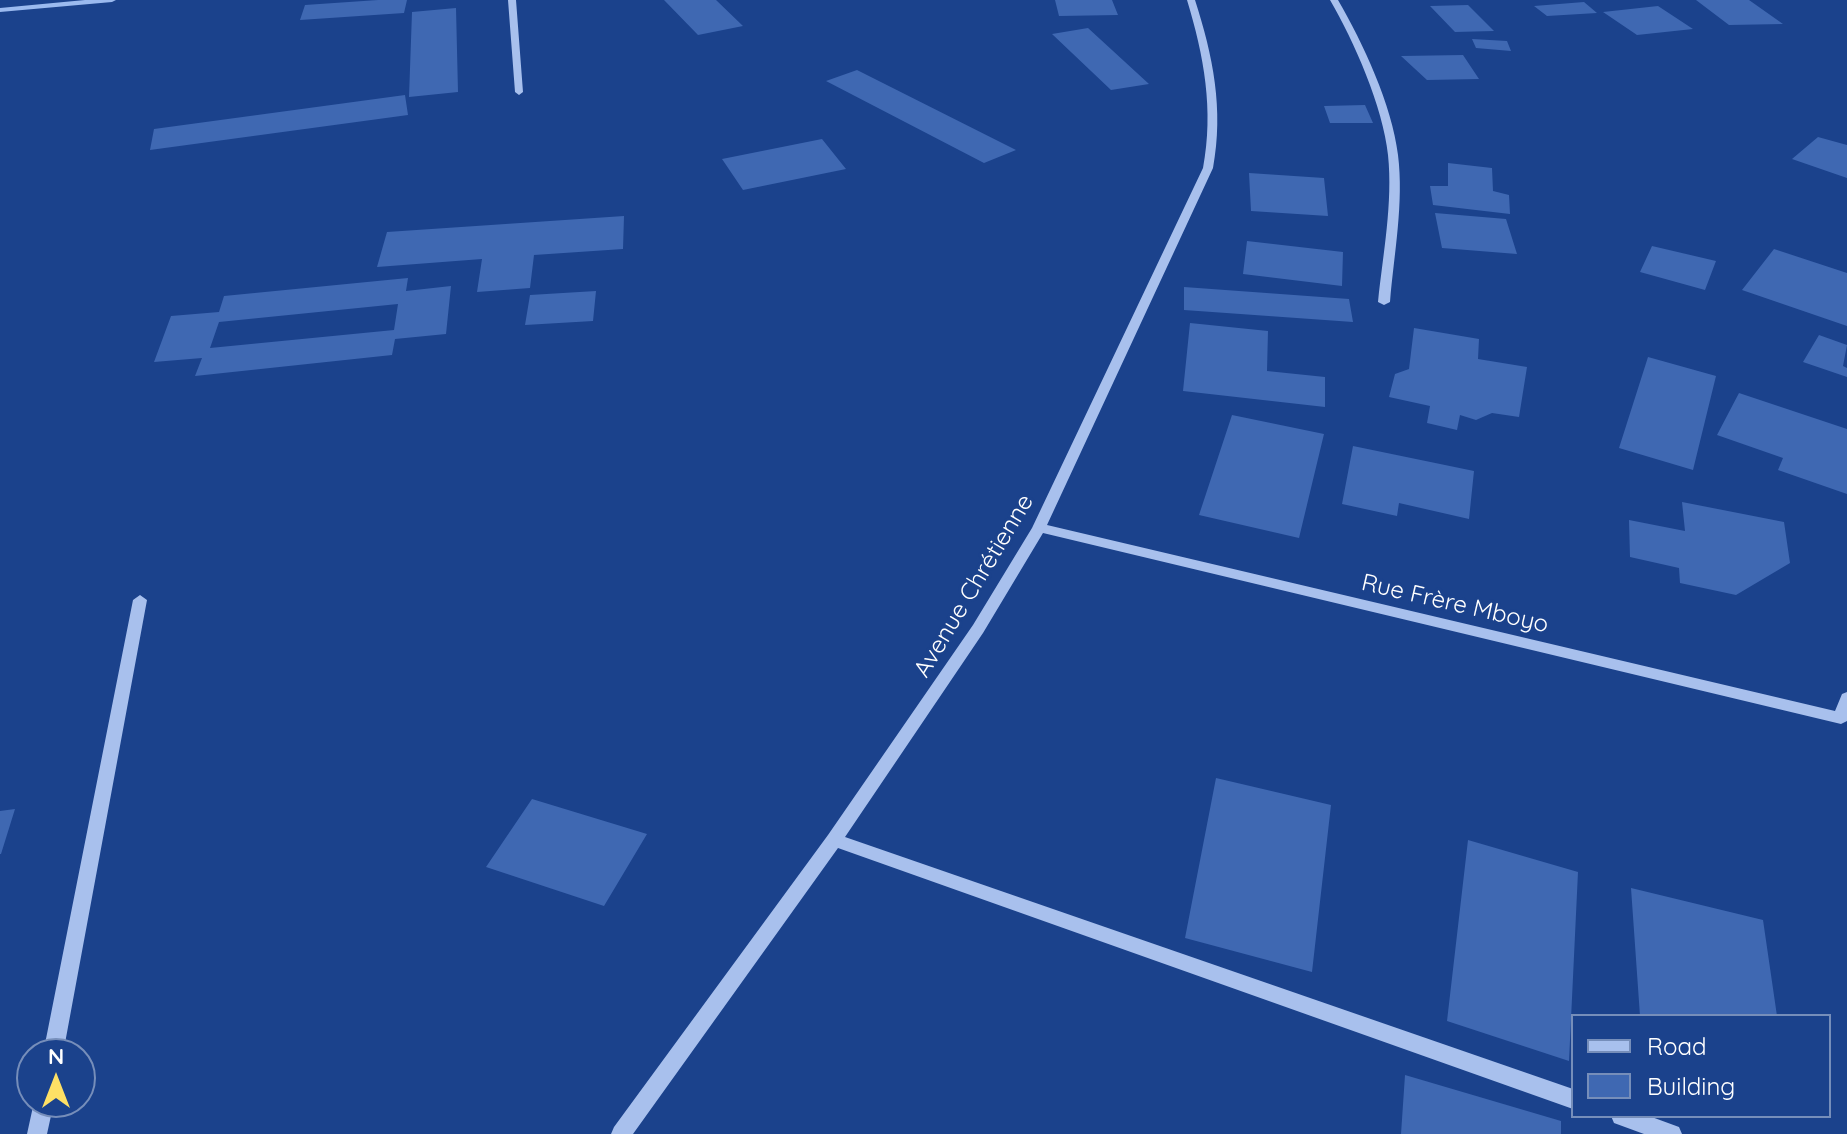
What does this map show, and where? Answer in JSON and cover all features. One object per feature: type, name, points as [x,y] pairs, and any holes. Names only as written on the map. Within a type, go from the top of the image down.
[{"type":"street","points":[[512,0],[519,92]]},
{"type":"street","name":"Avenue Chrétienne","points":[[621,1134],[834,840],[978,629],[1039,528],[1208,168],[1213,147],[1212,79],[1191,0]]},
{"type":"street","points":[[1334,0],[1358,45],[1393,150],[1394,180],[1384,302]]},
{"type":"street","name":"Rue Frère Mboyo","points":[[1039,528],[1844,719],[1847,698]]},
{"type":"street","points":[[56,1038],[140,600]]},
{"type":"street","points":[[834,840],[1571,1098]]},
{"type":"street","points":[[1627,1118],[1672,1134]]},
{"type":"building","points":[[407,0],[404,13],[300,20],[305,5]]},
{"type":"building","points":[[664,0],[716,0],[743,26],[698,35]]},
{"type":"building","points":[[1055,0],[1112,0],[1118,15],[1059,16]]},
{"type":"building","points":[[1696,0],[1749,0],[1783,24],[1729,25]]},
{"type":"building","points":[[1584,2],[1597,13],[1547,16],[1534,6]]},
{"type":"building","points":[[1468,5],[1494,31],[1455,32],[1430,6]]},
{"type":"building","points":[[1658,6],[1693,29],[1637,35],[1603,12]]},
{"type":"building","points":[[456,8],[458,92],[409,97],[412,12]]},
{"type":"building","points":[[1088,28],[1149,84],[1111,90],[1052,34]]},
{"type":"building","points":[[1472,39],[1507,41],[1511,51],[1476,48]]},
{"type":"building","points":[[1463,55],[1479,79],[1427,80],[1401,56]]},
{"type":"building","points":[[857,70],[1016,150],[984,163],[826,81]]},
{"type":"building","points":[[405,95],[408,115],[150,150],[154,129]]},
{"type":"building","points":[[1365,105],[1373,123],[1330,123],[1324,106]]},
{"type":"building","points":[[1818,137],[1847,145],[1847,178],[1792,159]]},
{"type":"building","points":[[822,139],[846,169],[743,190],[722,159]]},
{"type":"building","points":[[1448,163],[1492,168],[1493,191],[1509,195],[1510,214],[1433,205],[1430,186],[1448,186]]},
{"type":"building","points":[[1249,173],[1324,178],[1328,216],[1251,211]]},
{"type":"building","points":[[1435,213],[1506,219],[1517,254],[1442,248]]},
{"type":"building","points":[[624,216],[623,249],[534,255],[530,288],[477,292],[482,259],[377,267],[387,232]]},
{"type":"building","points":[[1247,241],[1343,252],[1342,286],[1243,274]]},
{"type":"building","points":[[1652,246],[1716,261],[1705,290],[1640,272]]},
{"type":"building","points":[[1774,249],[1847,273],[1847,326],[1742,290]]},
{"type":"building","points":[[408,278],[406,291],[451,286],[446,334],[395,339],[392,355],[195,376],[202,358],[154,362],[171,316],[219,312],[224,296]],"holes":[[[398,304],[394,330],[210,348],[219,322]]]},
{"type":"building","points":[[1184,287],[1349,299],[1353,322],[1184,310]]},
{"type":"building","points":[[596,291],[593,321],[525,325],[530,295]]},
{"type":"building","points":[[1190,323],[1268,331],[1267,371],[1325,377],[1325,407],[1183,391]]},
{"type":"building","points":[[1414,328],[1479,339],[1478,359],[1527,367],[1519,417],[1492,413],[1476,420],[1460,415],[1457,430],[1427,423],[1430,406],[1389,397],[1395,374],[1409,369]]},
{"type":"building","points":[[1819,335],[1847,345],[1843,366],[1847,368],[1847,377],[1803,362]]},
{"type":"building","points":[[1648,357],[1716,376],[1693,470],[1619,448]]},
{"type":"building","points":[[1739,393],[1847,429],[1847,494],[1778,470],[1783,458],[1717,435]]},
{"type":"building","points":[[1232,415],[1324,434],[1299,538],[1199,515]]},
{"type":"building","points":[[1353,446],[1474,471],[1469,519],[1399,503],[1397,516],[1342,504]]},
{"type":"building","points":[[1682,502],[1784,522],[1790,563],[1736,595],[1680,583],[1679,568],[1630,557],[1629,520],[1685,531]]},
{"type":"building","points":[[1216,778],[1331,805],[1312,972],[1185,938]]},
{"type":"building","points":[[532,799],[647,834],[604,906],[486,867]]},
{"type":"building","points":[[15,809],[1,854],[0,854],[0,811]]},
{"type":"building","points":[[1468,840],[1578,872],[1569,1061],[1447,1021]]},
{"type":"building","points":[[1631,888],[1763,920],[1777,1014],[1640,1014]]},
{"type":"building","points":[[1405,1075],[1561,1121],[1561,1134],[1401,1134]]},
{"type":"waterway","points":[[0,10],[112,0]]}]
